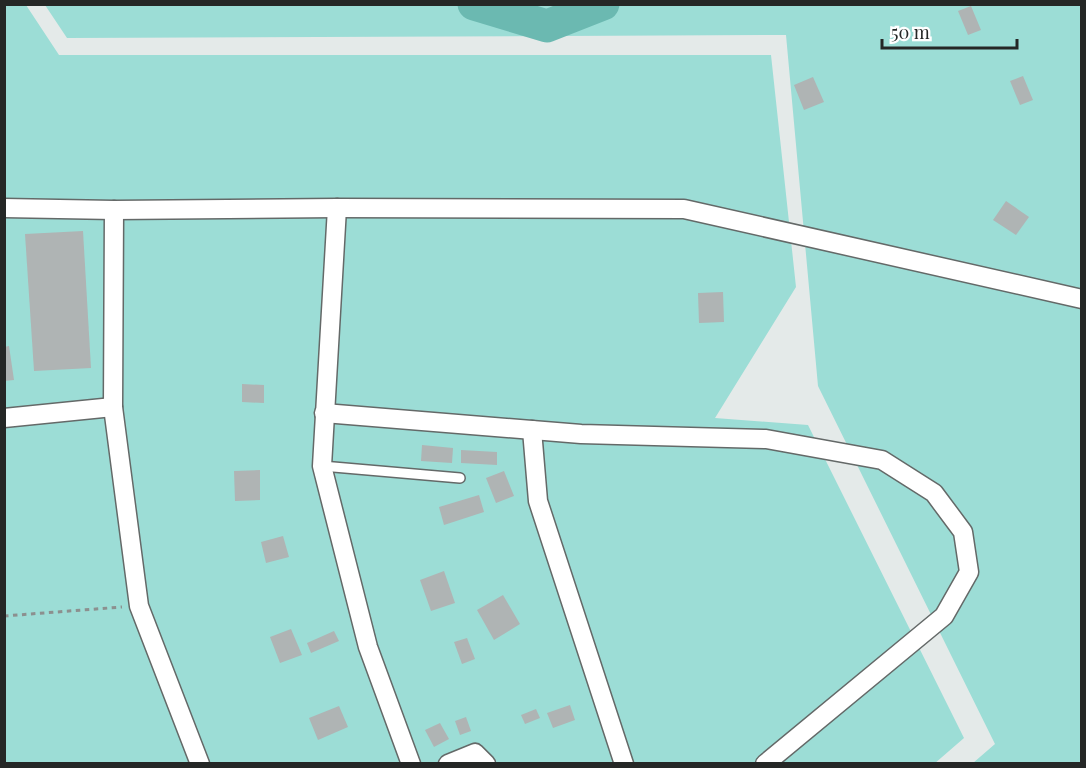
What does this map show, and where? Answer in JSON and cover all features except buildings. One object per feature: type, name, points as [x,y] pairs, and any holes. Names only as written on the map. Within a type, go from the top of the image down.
[{"type":"street","points":[[4,208],[114,210],[684,208],[1082,299]]},
{"type":"street","points":[[337,208],[322,466],[368,647],[411,764]]},
{"type":"street","points":[[114,210],[112,407],[139,606],[200,764]]},
{"type":"street","points":[[4,418],[112,407]]},
{"type":"street","points":[[324,413],[581,434],[766,438],[882,460],[934,493],[963,532],[969,572],[944,616],[765,764]]},
{"type":"street","points":[[532,430],[538,501],[624,764]]},
{"type":"street","points":[[448,764],[475,753],[486,764]]},
{"type":"lane","points":[[322,466],[460,478]]},
{"type":"path","points":[[4,615],[139,606]]},
{"type":"shaded area","points":[[4,5],[26,5],[59,55],[771,55],[796,287],[715,418],[808,425],[964,738],[934,764],[5,763]]},
{"type":"shaded area","points":[[45,5],[1081,5],[1081,763],[973,763],[995,744],[818,386],[786,35],[67,38]]},
{"type":"waterway","points":[[474,4],[547,26],[603,4]]}]
